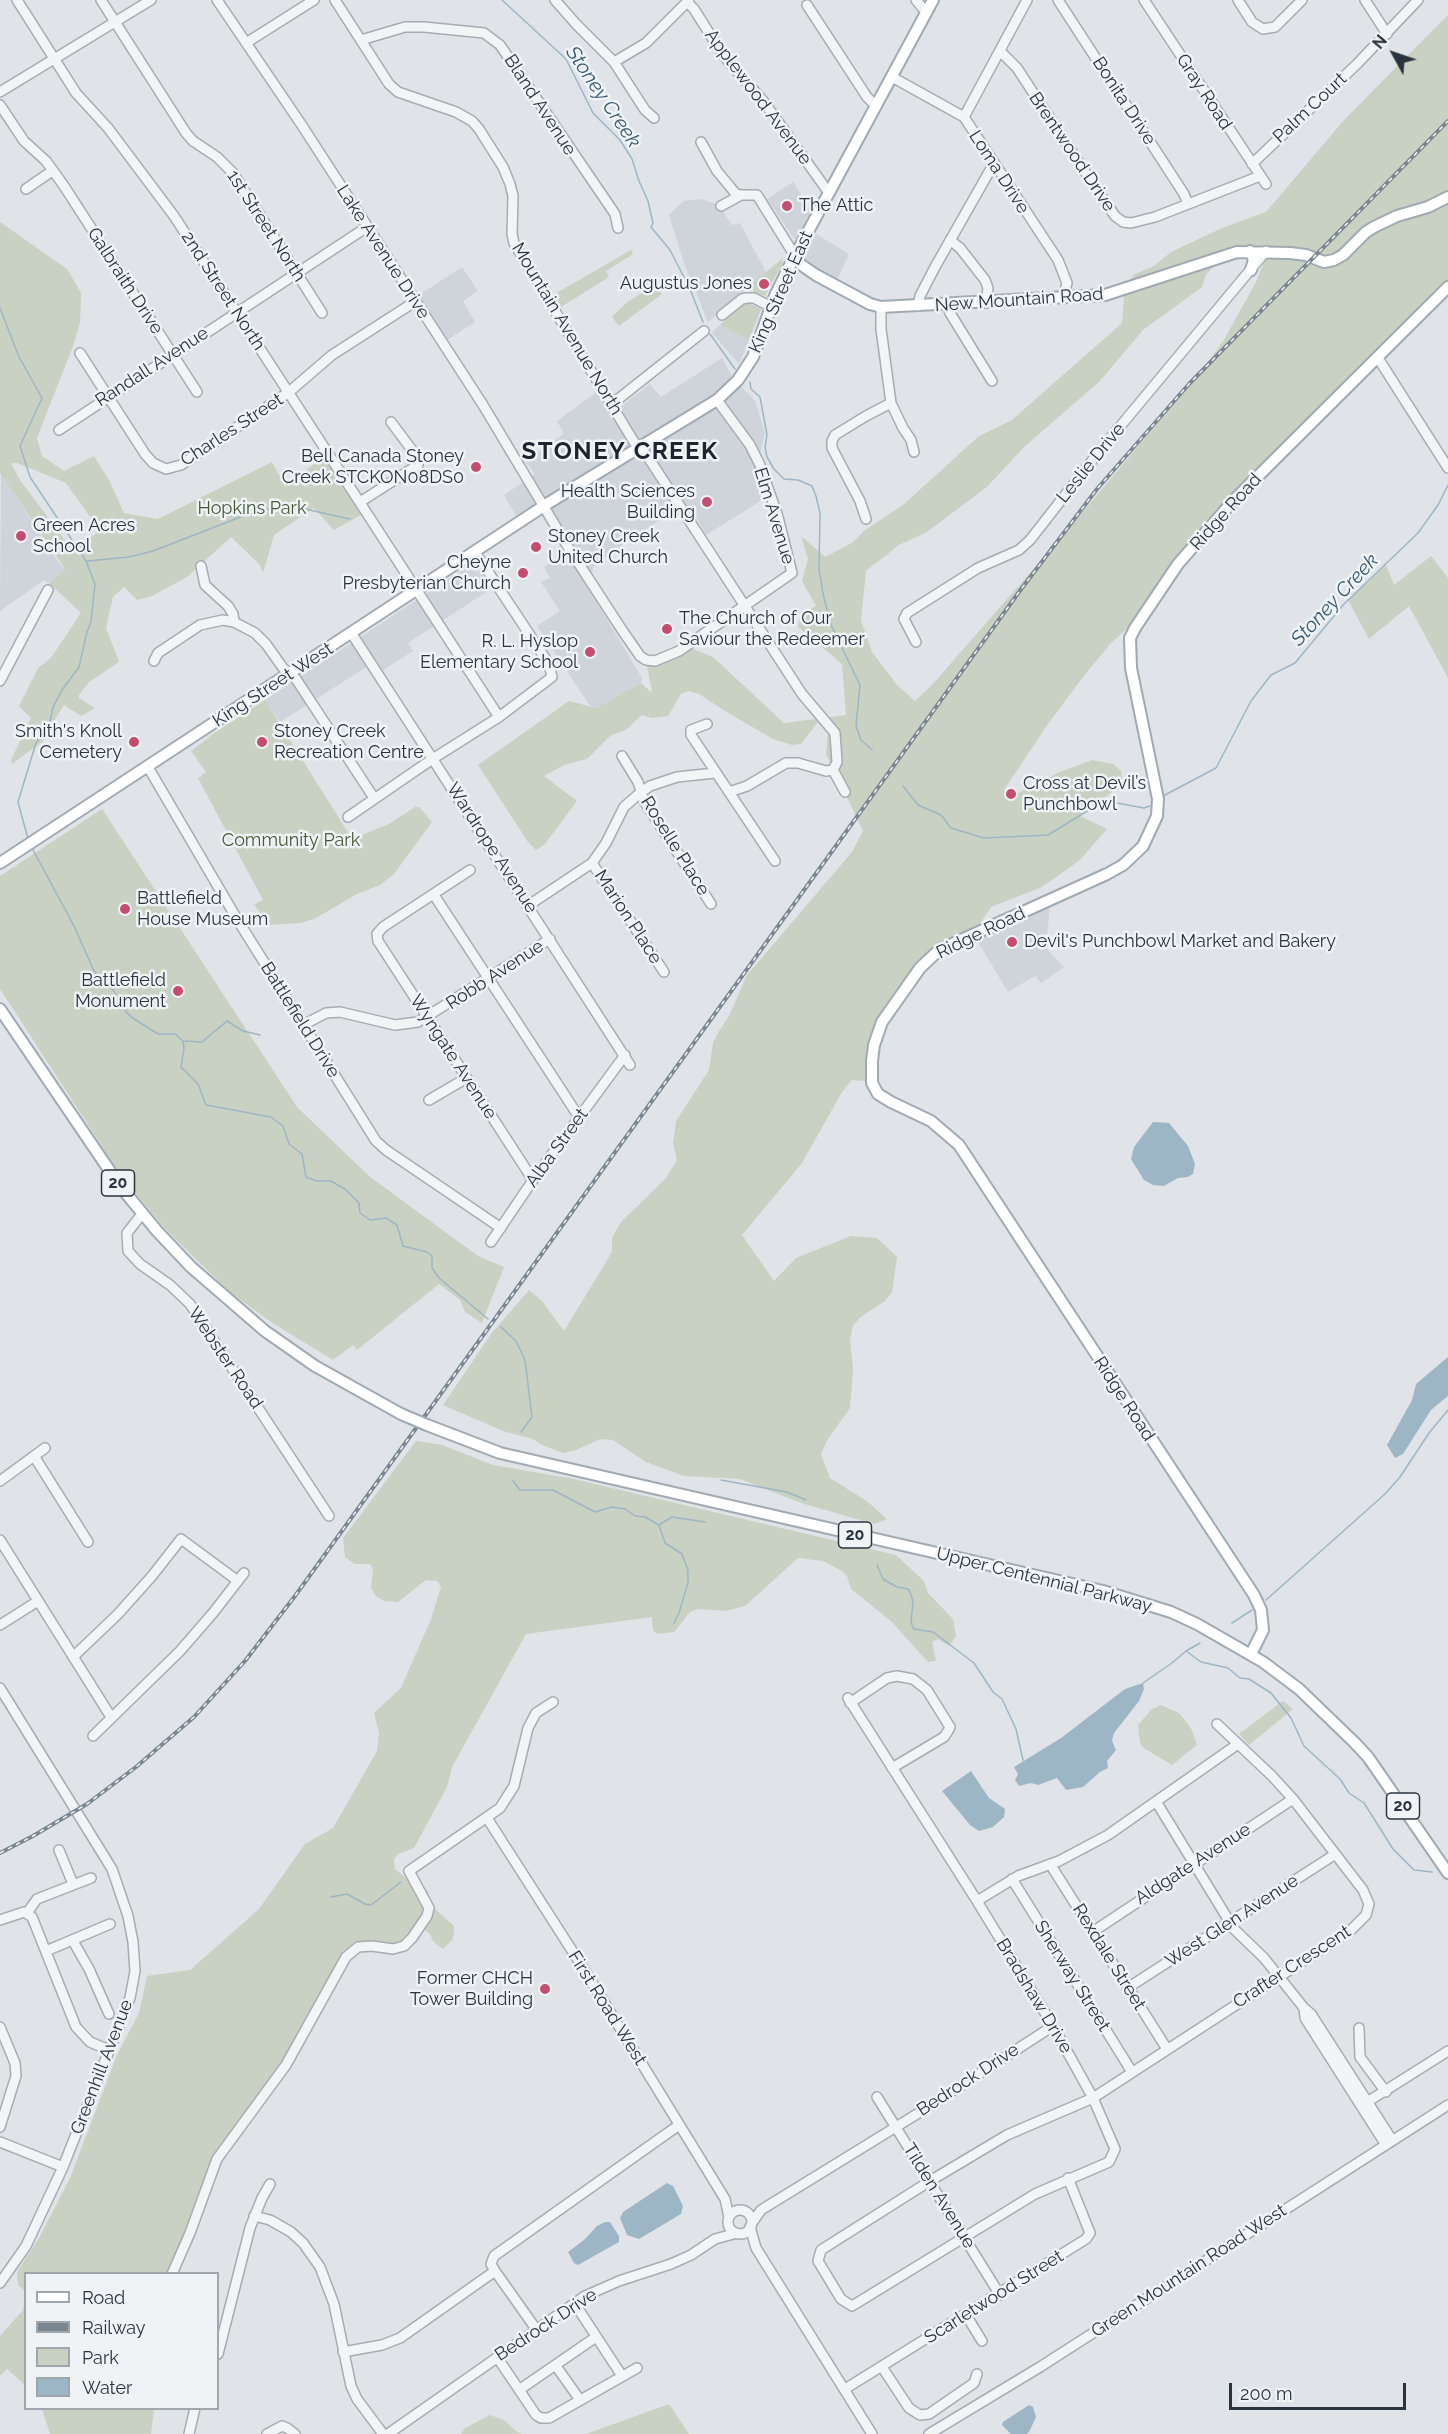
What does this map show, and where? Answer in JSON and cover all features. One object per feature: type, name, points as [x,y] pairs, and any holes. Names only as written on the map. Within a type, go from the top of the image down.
[{"type":"main road","name":"King Street East","points":[[544,507],[717,400],[738,380],[753,357],[771,307],[795,256],[933,0]]},
{"type":"main road","name":"New Mountain Road","points":[[795,256],[800,264],[816,275],[881,307],[1063,299],[1105,295],[1237,252],[1266,251],[1306,255],[1324,262],[1334,260],[1343,255],[1374,227],[1448,197]]},
{"type":"main road","points":[[1250,251],[1254,263],[1251,270]]},
{"type":"main road","name":"Ridge Road","points":[[1251,1654],[1263,1629],[1261,1610],[1254,1595],[959,1145],[931,1121],[878,1094],[872,1083],[874,1045],[882,1022],[920,968],[939,950],[1107,874],[1123,865],[1143,846],[1157,816],[1158,799],[1131,668],[1130,638],[1135,628],[1179,564],[1234,500],[1448,287]]},
{"type":"main road","name":"King Street West","points":[[0,862],[544,507]]},
{"type":"main road","name":"20","points":[[0,1009],[120,1186],[142,1214]]},
{"type":"main road","name":"Upper Centennial Parkway","points":[[142,1214],[191,1267],[265,1332],[315,1366],[401,1414],[427,1425],[500,1453],[1114,1594],[1179,1616],[1251,1654],[1299,1689],[1368,1757],[1448,1873]]},
{"type":"street","name":"2nd Street North","points":[[17,0],[76,93],[108,128],[148,184],[164,201],[499,717]]},
{"type":"street","name":"1st Street North","points":[[101,0],[186,133],[193,141],[228,166],[322,313]]},
{"type":"street","points":[[0,92],[151,0]]},
{"type":"street","name":"Lake Avenue Drive","points":[[217,0],[416,301],[640,656],[646,660],[656,661],[679,651],[745,606]]},
{"type":"street","points":[[246,42],[314,0]]},
{"type":"street","name":"Mountain Avenue North","points":[[335,0],[389,84],[398,92],[456,112],[472,121],[479,129],[503,167],[510,184],[513,196],[512,234],[514,243],[638,448],[646,454],[802,694],[835,733],[837,762],[833,770]]},
{"type":"street","points":[[555,0],[614,62],[645,110],[654,118]]},
{"type":"street","points":[[916,0],[926,12]]},
{"type":"street","points":[[964,117],[1027,0]]},
{"type":"street","name":"Bonita Drive","points":[[1058,0],[1179,185],[1188,204]]},
{"type":"street","name":"Gray Road","points":[[1144,0],[1263,180]]},
{"type":"street","points":[[1238,0],[1252,22],[1263,29],[1275,27],[1302,0]]},
{"type":"street","points":[[1365,0],[1387,34]]},
{"type":"street","name":"Palm Court","points":[[1252,164],[1387,34],[1418,0]]},
{"type":"street","points":[[614,62],[646,43],[688,1]]},
{"type":"street","name":"Applewood Avenue","points":[[688,1],[736,71],[764,102],[828,193]]},
{"type":"street","points":[[807,5],[867,97],[876,106]]},
{"type":"street","name":"Bland Avenue","points":[[361,40],[405,27],[470,30],[484,33],[500,45],[512,59],[570,151],[615,214],[618,228]]},
{"type":"street","name":"Brentwood Drive","points":[[1000,51],[1017,68],[1115,216],[1131,223],[1263,180]]},
{"type":"street","name":"Loma Drive","points":[[892,77],[964,117],[993,165],[1058,260],[1067,283],[1063,299]]},
{"type":"street","name":"Galbraith Drive","points":[[0,105],[24,141],[52,171],[197,392]]},
{"type":"street","points":[[701,142],[717,171],[736,194],[757,195],[795,256]]},
{"type":"street","points":[[918,306],[920,296],[993,165]]},
{"type":"street","points":[[26,189],[52,171]]},
{"type":"street","points":[[722,206],[741,195]]},
{"type":"street","name":"Randall Avenue","points":[[59,430],[107,396],[368,227]]},
{"type":"street","points":[[950,240],[960,248],[985,280],[988,288],[986,303]]},
{"type":"street","name":"Leslie Drive","points":[[916,642],[904,619],[907,613],[969,573],[1019,550],[1030,540],[1098,453],[1266,251]]},
{"type":"street","points":[[722,315],[742,299],[747,298],[754,298],[771,307]]},
{"type":"street","name":"Charles Street","points":[[80,353],[153,464],[166,469],[181,465],[289,392],[332,355],[416,301]]},
{"type":"street","points":[[947,305],[992,381]]},
{"type":"street","points":[[881,307],[881,329],[891,403],[911,440],[914,452]]},
{"type":"street","points":[[612,404],[704,331]]},
{"type":"street","points":[[1378,358],[1448,468]]},
{"type":"street","name":"Elm Avenue","points":[[717,400],[750,445],[760,465],[778,517],[792,573],[745,606]]},
{"type":"street","points":[[866,519],[850,479],[831,448],[832,441],[835,435],[891,403]]},
{"type":"street","points":[[360,502],[418,465],[415,454],[391,422]]},
{"type":"street","points":[[348,817],[499,717],[552,677],[552,670],[475,552]]},
{"type":"street","points":[[201,566],[205,585],[228,606],[233,614],[234,622]]},
{"type":"street","points":[[0,681],[48,590]]},
{"type":"street","points":[[154,661],[158,653],[200,625],[223,620],[234,622],[261,638],[283,668],[296,679],[374,798]]},
{"type":"street","name":"Wardrope Avenue","points":[[352,634],[529,905],[630,1065]]},
{"type":"street","points":[[707,724],[691,732],[715,773],[775,861]]},
{"type":"street","name":"Roselle Place","points":[[622,756],[638,782],[640,793],[711,904]]},
{"type":"street","points":[[729,792],[747,786],[786,763],[798,763],[826,771],[833,770],[845,792]]},
{"type":"street","name":"Battlefield Drive","points":[[148,767],[226,902],[376,1141],[501,1228]]},
{"type":"street","points":[[529,905],[592,863],[609,838],[624,807],[640,793],[650,786],[676,777],[715,773]]},
{"type":"street","name":"Marion Place","points":[[592,863],[664,972]]},
{"type":"street","points":[[470,870],[434,895],[579,1117]]},
{"type":"street","name":"Wyngate Avenue","points":[[434,895],[383,927],[377,934],[378,941],[533,1180]]},
{"type":"street","name":"Robb Avenue","points":[[303,1024],[327,1013],[340,1012],[395,1025],[408,1024],[429,1017],[550,939]]},
{"type":"street","name":"Alba Street","points":[[491,1242],[533,1180],[625,1055]]},
{"type":"street","points":[[429,1100],[465,1078]]},
{"type":"street","name":"Webster Road","points":[[142,1214],[127,1233],[128,1251],[140,1264],[190,1304],[329,1516]]},
{"type":"street","points":[[0,1481],[45,1448]]},
{"type":"street","points":[[34,1456],[88,1542]]},
{"type":"street","points":[[73,1657],[118,1614],[181,1539],[241,1577],[180,1652],[93,1736]]},
{"type":"street","points":[[0,1540],[111,1717]]},
{"type":"street","points":[[0,1625],[38,1601]]},
{"type":"street","name":"Bradshaw Drive","points":[[892,1768],[944,1737],[950,1727],[927,1690],[920,1683],[905,1676],[887,1678],[849,1700],[892,1768],[977,1901],[1053,2026],[1093,2098],[1115,2149],[1109,2162],[1035,2194],[852,2306],[841,2299],[818,2261],[821,2250],[930,2181]]},
{"type":"street","name":"Greenhill Avenue","points":[[0,1688],[112,1869],[128,1916],[135,1971],[130,1998],[63,2167],[26,2246],[0,2283]]},
{"type":"street","points":[[173,2272],[217,2159],[226,2144],[280,2075],[346,1957],[358,1947],[393,1949],[410,1941],[427,1916],[429,1908],[409,1871],[500,1808],[514,1786],[528,1728],[536,1713],[553,1702]]},
{"type":"street","name":"Crafter Crescent","points":[[930,2181],[1007,2135],[1093,2098],[1351,1930],[1366,1915],[1369,1904],[1363,1890],[1293,1799],[1217,1724]]},
{"type":"street","points":[[977,1901],[1012,1879],[1090,1846],[1156,1803],[1238,1744]]},
{"type":"street","name":"Aldgate Avenue","points":[[1094,1930],[1293,1799]]},
{"type":"street","points":[[1156,1803],[1230,1922],[1280,1975],[1304,2008],[1305,2018],[1365,2104],[1389,2143]]},
{"type":"street","name":"First Road West","points":[[487,1818],[580,1963],[725,2199],[730,2229],[756,2248],[873,2434]]},
{"type":"street","points":[[59,1850],[73,1884]]},
{"type":"street","name":"West Glen Avenue","points":[[1129,1988],[1334,1855]]},
{"type":"street","name":"Rexdale Street","points":[[1050,1864],[1094,1930],[1167,2049]]},
{"type":"street","points":[[27,1913],[37,1899],[91,1878]]},
{"type":"street","name":"Sherway Street","points":[[1012,1879],[1132,2072]]},
{"type":"street","points":[[0,1920],[20,1912],[32,1917],[76,2027],[90,2043],[109,2050]]},
{"type":"street","points":[[46,1952],[110,1924]]},
{"type":"street","points":[[74,1941],[109,2014]]},
{"type":"street","name":"Bedrock Drive","points":[[751,2225],[761,2210],[1053,2026]]},
{"type":"street","points":[[0,2027],[15,2063],[16,2076],[0,2127]]},
{"type":"street","points":[[1359,2028],[1360,2057],[1386,2092]]},
{"type":"street","points":[[1365,2104],[1448,2051]]},
{"type":"street","name":"Tilden Avenue","points":[[877,2097],[1000,2295]]},
{"type":"street","name":"Green Mountain Road West","points":[[929,2434],[1040,2367],[1448,2105]]},
{"type":"street","points":[[536,2329],[491,2264],[499,2251],[679,2125]]},
{"type":"street","points":[[0,2142],[63,2167]]},
{"type":"street","name":"Scarletwood Street","points":[[845,2389],[1086,2240],[1090,2233],[1068,2178]]},
{"type":"street","points":[[219,2350],[254,2216],[270,2184]]},
{"type":"street","name":"First Road West","points":[[725,2199],[743,2211],[751,2225],[756,2248]]},
{"type":"street","name":"Bedrock Drive","points":[[743,2211],[761,2210]]},
{"type":"street","points":[[729,2219],[743,2211]]},
{"type":"street","points":[[254,2216],[270,2220],[291,2232],[303,2242],[315,2259],[332,2294],[351,2386],[357,2399],[383,2434]]},
{"type":"street","name":"Bedrock Drive","points":[[715,2239],[729,2219]]},
{"type":"street","points":[[739,2234],[751,2225]]},
{"type":"street","name":"Bedrock Drive","points":[[388,2434],[536,2329],[599,2289],[691,2255],[715,2239],[739,2234]]},
{"type":"street","points":[[343,2352],[382,2345],[400,2338],[495,2271]]},
{"type":"street","points":[[575,2304],[622,2376]]},
{"type":"street","points":[[966,2315],[982,2341]]},
{"type":"street","points":[[519,2390],[596,2337]]},
{"type":"street","points":[[497,2357],[536,2415],[541,2418],[549,2418],[637,2368]]},
{"type":"street","points":[[556,2366],[580,2400]]},
{"type":"street","points":[[882,2367],[909,2408],[920,2415],[928,2414],[974,2383],[977,2374]]},
{"type":"street","points":[[189,2434],[195,2410]]},
{"type":"street","points":[[267,2434],[282,2426],[295,2434]]},
{"type":"shaded area","points":[[793,182],[811,211],[795,240],[767,199]]},
{"type":"shaded area","points":[[701,199],[719,205],[732,225],[740,223],[766,272],[708,322],[684,263],[669,215],[684,201]]},
{"type":"shaded area","points":[[816,234],[849,254],[837,280],[806,264],[804,256]]},
{"type":"shaded area","points":[[462,267],[478,291],[463,301],[475,322],[447,340],[419,295]]},
{"type":"shaded area","points":[[720,325],[749,340],[739,364],[712,333]]},
{"type":"shaded area","points":[[722,358],[733,378],[755,401],[765,433],[760,453],[775,492],[706,535],[697,518],[686,524],[677,509],[619,547],[593,568],[590,591],[642,678],[641,683],[596,708],[590,706],[537,626],[560,611],[541,582],[550,578],[544,567],[564,552],[535,505],[517,517],[504,495],[535,474],[525,461],[564,434],[557,421],[598,391],[620,407],[650,384],[661,397]]},
{"type":"shaded area","name":"Green Acres School","points":[[1,474],[65,569],[49,583],[44,580],[0,611]]},
{"type":"shaded area","points":[[474,562],[491,589],[408,643],[413,651],[374,676],[368,666],[280,722],[265,700]]},
{"type":"shaded area","points":[[1050,904],[1046,948],[1064,967],[1041,983],[1035,976],[1008,992],[975,937]]},
{"type":"green space","points":[[1448,15],[1448,287],[1220,512],[1142,615],[1110,644],[1083,677],[1004,790],[1016,794],[1060,772],[1092,760],[1113,764],[1121,771],[1123,784],[1100,801],[1085,807],[1080,816],[1107,829],[1080,860],[1042,887],[991,907],[977,928],[933,950],[871,1038],[865,1081],[852,1080],[842,1092],[802,1163],[742,1235],[774,1281],[796,1258],[851,1236],[877,1238],[897,1257],[892,1292],[885,1301],[853,1325],[850,1340],[853,1369],[850,1408],[828,1439],[821,1454],[830,1478],[868,1502],[887,1519],[874,1524],[801,1503],[740,1479],[684,1476],[646,1462],[613,1440],[600,1439],[563,1453],[533,1439],[503,1431],[443,1405],[491,1334],[529,1290],[542,1301],[564,1331],[612,1252],[612,1238],[621,1222],[666,1178],[677,1160],[673,1143],[676,1121],[709,1070],[713,1043],[729,1016],[747,975],[852,852],[863,831],[826,754],[828,732],[818,722],[801,744],[792,745],[773,739],[699,694],[689,691],[681,694],[668,716],[652,718],[642,715],[626,730],[611,735],[587,759],[564,765],[544,776],[577,801],[545,844],[536,850],[528,842],[478,765],[569,701],[596,708],[641,683],[652,693],[647,665],[681,644],[713,657],[784,723],[846,715],[842,664],[798,627],[801,614],[816,606],[802,581],[808,559],[801,536],[825,557],[852,543],[864,531],[903,505],[979,436],[1012,420],[1122,323],[1124,295],[1133,275],[1154,266],[1171,252],[1222,228],[1266,212],[1345,119]],"holes":[[[1241,245],[1261,253],[1265,260],[1256,282],[1224,340],[1202,370],[1071,526],[932,685],[915,701],[898,686],[872,652],[861,620],[866,571],[899,545],[927,532],[987,487],[1023,448],[1100,381],[1143,330],[1202,287],[1206,275],[1231,246]]]},
{"type":"green space","name":"Hopkins Park","points":[[0,222],[67,269],[81,293],[80,323],[37,438],[42,456],[64,471],[94,456],[110,482],[124,513],[158,519],[272,462],[285,486],[326,455],[361,515],[334,530],[314,508],[274,535],[263,573],[259,564],[231,537],[187,577],[152,596],[137,600],[124,587],[113,597],[106,628],[119,662],[88,683],[79,695],[79,698],[95,708],[81,716],[64,705],[54,721],[51,735],[12,764],[11,760],[31,718],[19,706],[38,668],[51,658],[81,613],[49,583],[65,569],[0,473]],"holes":[[[11,463],[17,463],[66,483],[93,521],[97,533],[82,543],[72,545],[67,543],[20,480]]]},
{"type":"green space","points":[[631,250],[633,254],[606,271],[609,277],[561,307],[553,295]]},
{"type":"green space","points":[[783,258],[765,296],[756,293],[749,286]]},
{"type":"green space","points":[[653,286],[662,294],[619,326],[612,317],[626,303]]},
{"type":"green space","points":[[747,302],[761,309],[749,340],[720,325]]},
{"type":"green space","points":[[1431,556],[1448,578],[1448,678],[1409,606],[1369,639],[1348,600],[1386,565],[1394,585]]},
{"type":"green space","name":"Community Park","points":[[265,700],[352,839],[389,824],[415,807],[419,807],[432,822],[394,874],[380,885],[357,894],[314,919],[301,923],[269,925],[254,904],[263,900],[198,778],[206,772],[191,751]]},
{"type":"green space","points":[[102,809],[297,1107],[369,1176],[478,1256],[504,1267],[482,1323],[465,1312],[460,1300],[439,1284],[357,1350],[353,1345],[333,1360],[274,1324],[231,1293],[168,1232],[122,1177],[0,989],[0,876]]},
{"type":"green space","points":[[416,1441],[442,1445],[493,1465],[574,1479],[896,1555],[924,1581],[928,1593],[953,1619],[956,1636],[949,1646],[938,1639],[932,1642],[936,1661],[928,1662],[891,1621],[851,1589],[847,1576],[842,1571],[823,1561],[798,1558],[745,1606],[726,1611],[698,1609],[690,1612],[674,1632],[657,1634],[653,1630],[652,1617],[526,1634],[452,1767],[447,1787],[414,1848],[398,1854],[394,1859],[395,1869],[406,1878],[422,1885],[427,1890],[434,1908],[454,1926],[452,1940],[443,1949],[424,1929],[394,1945],[385,1946],[365,1941],[354,1942],[341,1957],[329,1984],[253,2114],[214,2169],[172,2272],[24,2272],[24,2290],[18,2285],[17,2272],[39,2238],[70,2178],[117,2055],[139,2013],[147,1976],[190,1970],[259,1909],[305,1844],[333,1828],[377,1751],[379,1733],[374,1713],[401,1688],[431,1619],[441,1587],[437,1581],[426,1580],[398,1602],[384,1601],[376,1596],[371,1588],[373,1569],[370,1564],[355,1564],[345,1557],[343,1538]]},
{"type":"green space","points":[[1283,1701],[1293,1709],[1249,1745],[1239,1734]]},
{"type":"green space","points":[[1161,1705],[1179,1713],[1192,1730],[1197,1745],[1172,1765],[1145,1749],[1139,1737],[1138,1725],[1151,1710]]},
{"type":"green space","points":[[24,2304],[24,2384],[7,2369],[0,2376],[0,2336],[23,2310]]},
{"type":"green space","points":[[669,2404],[689,2434],[586,2434]]},
{"type":"green space","points":[[43,2410],[154,2410],[151,2434],[50,2434]]},
{"type":"green space","points":[[490,2415],[504,2420],[522,2434],[461,2434],[465,2428]]},
{"type":"water","points":[[1153,1122],[1169,1123],[1188,1146],[1195,1164],[1193,1174],[1178,1178],[1164,1186],[1153,1185],[1144,1180],[1131,1159],[1134,1147]]},
{"type":"water","points":[[1448,1357],[1448,1396],[1431,1410],[1403,1454],[1395,1458],[1387,1445],[1412,1400],[1416,1384]]},
{"type":"water","points":[[1143,1683],[1144,1689],[1139,1701],[1114,1733],[1112,1741],[1116,1750],[1107,1761],[1108,1768],[1083,1787],[1066,1790],[1057,1778],[1038,1785],[1031,1783],[1019,1786],[1015,1780],[1018,1774],[1014,1767],[1061,1738],[1125,1689]]},
{"type":"water","points":[[971,1771],[989,1798],[1005,1809],[1004,1817],[993,1827],[979,1831],[970,1825],[942,1791]]},
{"type":"water","points":[[667,2183],[673,2186],[683,2206],[681,2214],[639,2239],[627,2235],[620,2218],[623,2212]]},
{"type":"water","points":[[610,2222],[619,2236],[619,2242],[578,2265],[574,2263],[568,2252],[597,2226]]},
{"type":"water","points":[[1029,2405],[1033,2407],[1036,2417],[1030,2430],[1027,2434],[1011,2434],[1002,2425],[1003,2422]]},
{"type":"waterway","name":"Stoney Creek","points":[[502,0],[566,59],[593,113],[620,140],[632,159],[648,201],[653,223],[651,227],[670,250],[690,289],[703,322]]},
{"type":"waterway","points":[[0,308],[19,357],[42,398],[20,446],[30,477],[86,561],[95,584],[91,622],[79,667],[62,690],[53,707],[50,722],[36,743],[18,802],[28,839]]},
{"type":"waterway","name":"Stoney Creek","points":[[710,334],[735,369]]},
{"type":"waterway","name":"Stoney Creek","points":[[750,382],[751,389],[760,397],[767,435],[765,447],[767,457],[784,479],[798,480],[812,486],[816,496],[820,513],[819,568],[823,594],[831,625],[860,685],[856,726],[861,740],[872,750]]},
{"type":"waterway","name":"Stoney Creek","points":[[1163,796],[1216,768],[1251,701],[1271,675],[1295,663],[1344,604],[1418,533],[1438,505],[1448,485]]},
{"type":"waterway","points":[[87,561],[129,557],[153,551],[243,516],[268,509],[305,509],[350,519]]},
{"type":"waterway","name":"Stoney Creek","points":[[903,786],[918,805],[941,815],[951,828],[984,838],[1048,835],[1089,810],[1117,803],[1144,808],[1150,806]]},
{"type":"waterway","points":[[32,848],[74,926],[94,971],[114,991],[131,1017],[158,1034],[175,1034],[183,1041],[181,1067],[198,1084],[206,1105],[271,1117],[283,1126],[289,1144],[302,1154],[306,1177],[317,1181],[331,1181],[346,1190],[359,1203],[360,1213],[370,1220],[386,1218],[397,1225],[403,1246],[427,1252],[432,1256],[432,1268],[439,1278],[488,1319]]},
{"type":"waterway","points":[[185,1041],[202,1042],[227,1021],[243,1031],[260,1035]]},
{"type":"waterway","points":[[501,1327],[516,1341],[525,1360],[532,1417],[521,1432]]},
{"type":"waterway","points":[[1266,1600],[1385,1494],[1400,1477],[1429,1433],[1448,1410]]},
{"type":"waterway","points":[[721,1480],[787,1492],[806,1500]]},
{"type":"waterway","points":[[513,1481],[520,1490],[553,1490],[595,1512],[612,1507],[625,1509],[635,1516],[645,1517],[659,1525],[672,1517],[705,1522]]},
{"type":"waterway","points":[[659,1525],[665,1543],[682,1554],[688,1570],[688,1583],[674,1623]]},
{"type":"waterway","points":[[877,1565],[883,1579],[897,1587],[908,1589],[910,1592],[913,1601],[911,1623],[914,1629],[933,1632],[974,1663],[993,1692],[1002,1699],[1016,1729],[1023,1760]]},
{"type":"waterway","points":[[1232,1623],[1252,1610]]},
{"type":"waterway","points":[[1143,1683],[1200,1643]]},
{"type":"waterway","points":[[1186,1651],[1201,1662],[1228,1668],[1240,1678],[1249,1679],[1271,1693],[1291,1718],[1304,1746],[1340,1779],[1349,1793],[1364,1803],[1393,1849],[1414,1870],[1432,1872]]},
{"type":"waterway","points":[[331,1897],[347,1894],[371,1905],[401,1882]]},
{"type":"railway","points":[[0,1853],[87,1804],[136,1767],[194,1717],[245,1661],[295,1596],[1019,592],[1097,489],[1189,384],[1448,121]]},
{"type":"place","name":"The Attic","points":[[787,206]]},
{"type":"place","name":"Augustus Jones","points":[[764,284]]},
{"type":"place","name":"Bell Canada Stoney Creek STCKON08DS0","points":[[476,467]]},
{"type":"place","name":"Health Sciences Building","points":[[707,502]]},
{"type":"place","name":"Green Acres School","points":[[21,536]]},
{"type":"place","name":"Stoney Creek United Church","points":[[536,547]]},
{"type":"place","name":"Cheyne Presbyterian Church","points":[[523,573]]},
{"type":"place","name":"The Church of Our Saviour the Redeemer","points":[[667,629]]},
{"type":"place","name":"R. L. Hyslop Elementary School","points":[[590,652]]},
{"type":"place","name":"Smith's Knoll Cemetery","points":[[134,742]]},
{"type":"place","name":"Stoney Creek Recreation Centre","points":[[262,742]]},
{"type":"place","name":"Cross at Devil’s Punchbowl","points":[[1011,794]]},
{"type":"place","name":"Battlefield House Museum","points":[[125,909]]},
{"type":"place","name":"Devil's Punchbowl Market and Bakery","points":[[1012,942]]},
{"type":"place","name":"Battlefield Monument","points":[[178,991]]},
{"type":"place","name":"Former CHCH Tower Building","points":[[545,1989]]},
{"type":"district","name":"STONEY CREEK","points":[[620,452]]}]
